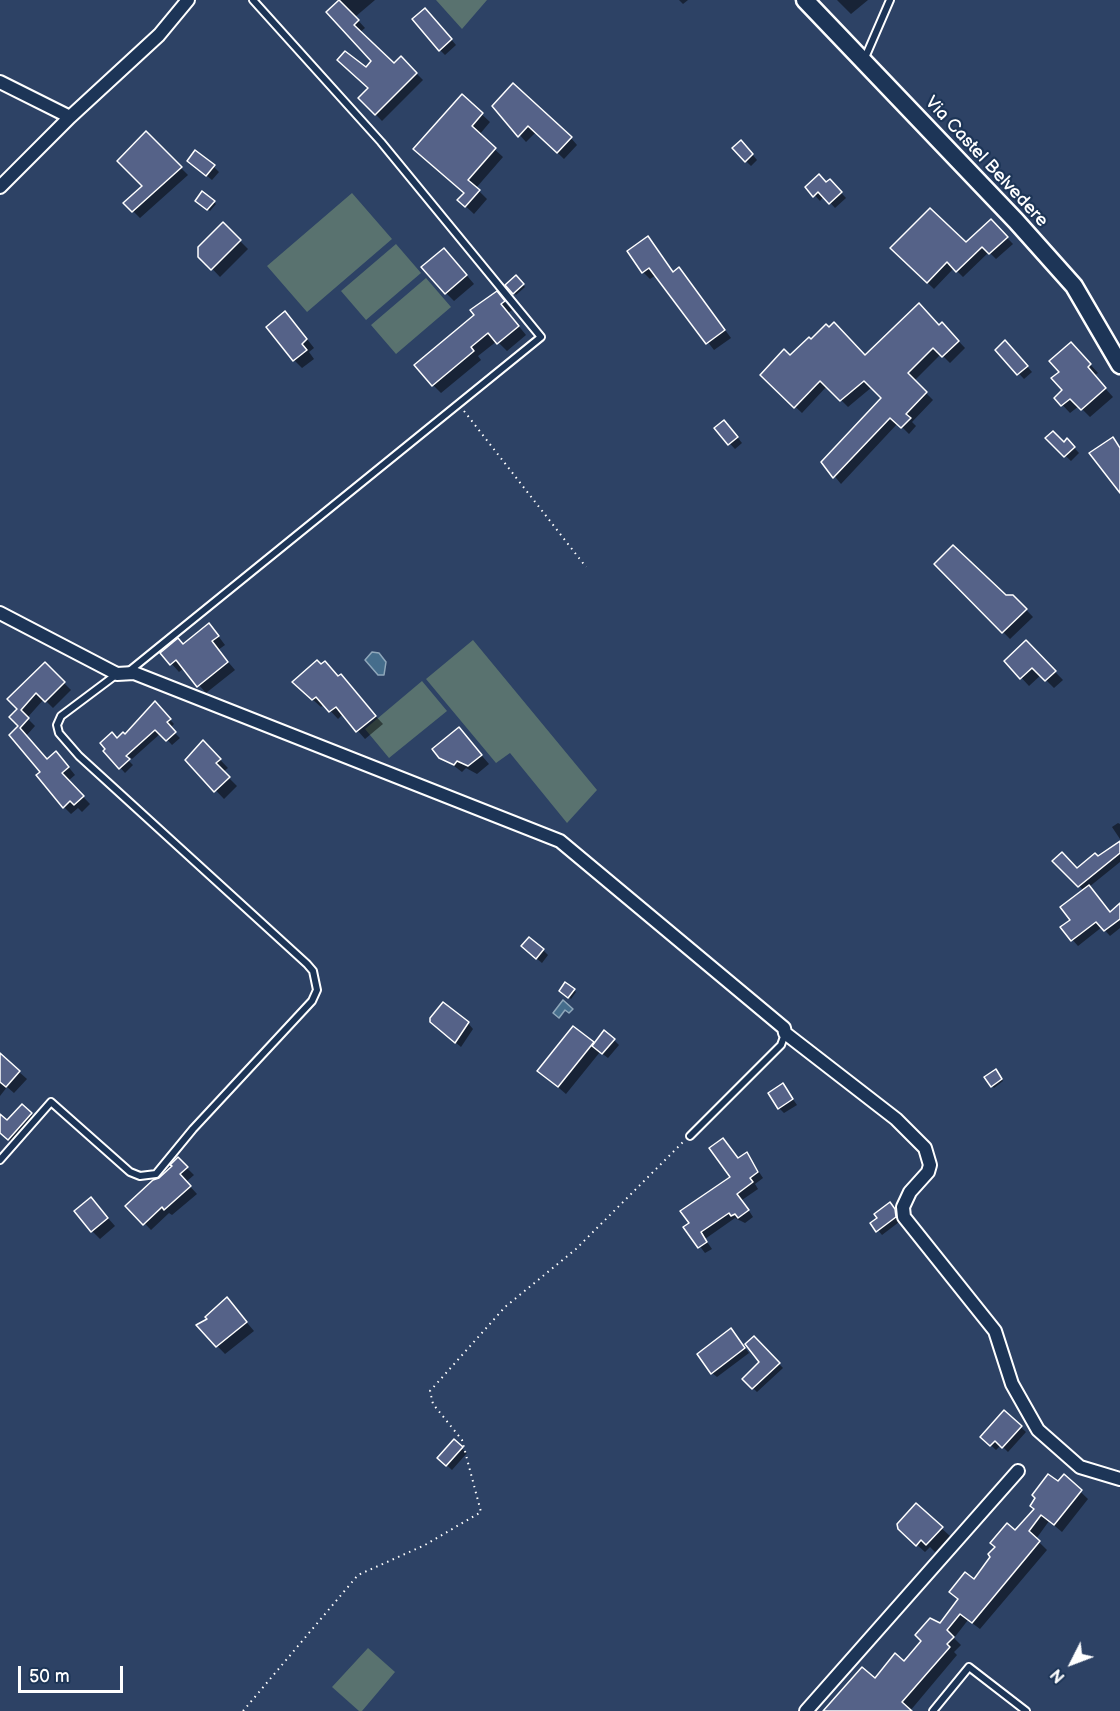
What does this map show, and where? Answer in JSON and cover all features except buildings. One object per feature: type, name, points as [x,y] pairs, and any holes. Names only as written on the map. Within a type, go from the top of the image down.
[{"type":"street","points":[[0,187],[70,117],[159,35],[188,0]]},
{"type":"street","name":"Via Castel Belvedere","points":[[805,0],[1074,285],[1120,365]]},
{"type":"street","points":[[0,82],[70,117]]},
{"type":"street","points":[[0,613],[121,674],[134,673],[560,841],[784,1028],[785,1033],[896,1119],[926,1148],[930,1165],[928,1172],[910,1192],[903,1207],[904,1218],[996,1331],[1011,1384],[1038,1430],[1080,1467],[1120,1479]]},
{"type":"street","points":[[806,1711],[1018,1471]]},
{"type":"lane","points":[[0,1160],[51,1102],[130,1172],[140,1176],[156,1174],[193,1129],[312,1000],[317,990],[313,971],[307,964],[79,756],[59,733],[57,725],[61,716],[121,674],[541,337],[381,142],[253,0]]},
{"type":"lane","points":[[863,61],[890,0]]},
{"type":"lane","points":[[690,1136],[781,1045],[785,1033]]},
{"type":"lane","points":[[933,1711],[969,1667],[1026,1711]]},
{"type":"path","points":[[459,404],[586,567]]},
{"type":"path","points":[[243,1711],[358,1575],[424,1545],[482,1512],[462,1440],[433,1404],[430,1391],[505,1307],[576,1248],[690,1136]]},
{"type":"green space","points":[[436,0],[487,0],[462,29]]},
{"type":"green space","points":[[352,193],[392,239],[307,312],[267,266]]},
{"type":"green space","points":[[396,244],[421,273],[366,320],[341,291]]},
{"type":"green space","points":[[426,278],[451,307],[396,354],[371,325]]},
{"type":"green space","points":[[473,640],[597,790],[567,823],[510,753],[496,763],[426,679]]},
{"type":"green space","points":[[422,681],[447,711],[389,758],[365,729]]},
{"type":"green space","points":[[368,1648],[395,1672],[362,1711],[359,1711],[332,1687]]},
{"type":"water","points":[[372,652],[379,653],[386,662],[384,675],[378,675],[365,660]]},
{"type":"water","points":[[563,1000],[573,1009],[569,1013],[565,1010],[559,1018],[553,1013]]}]
